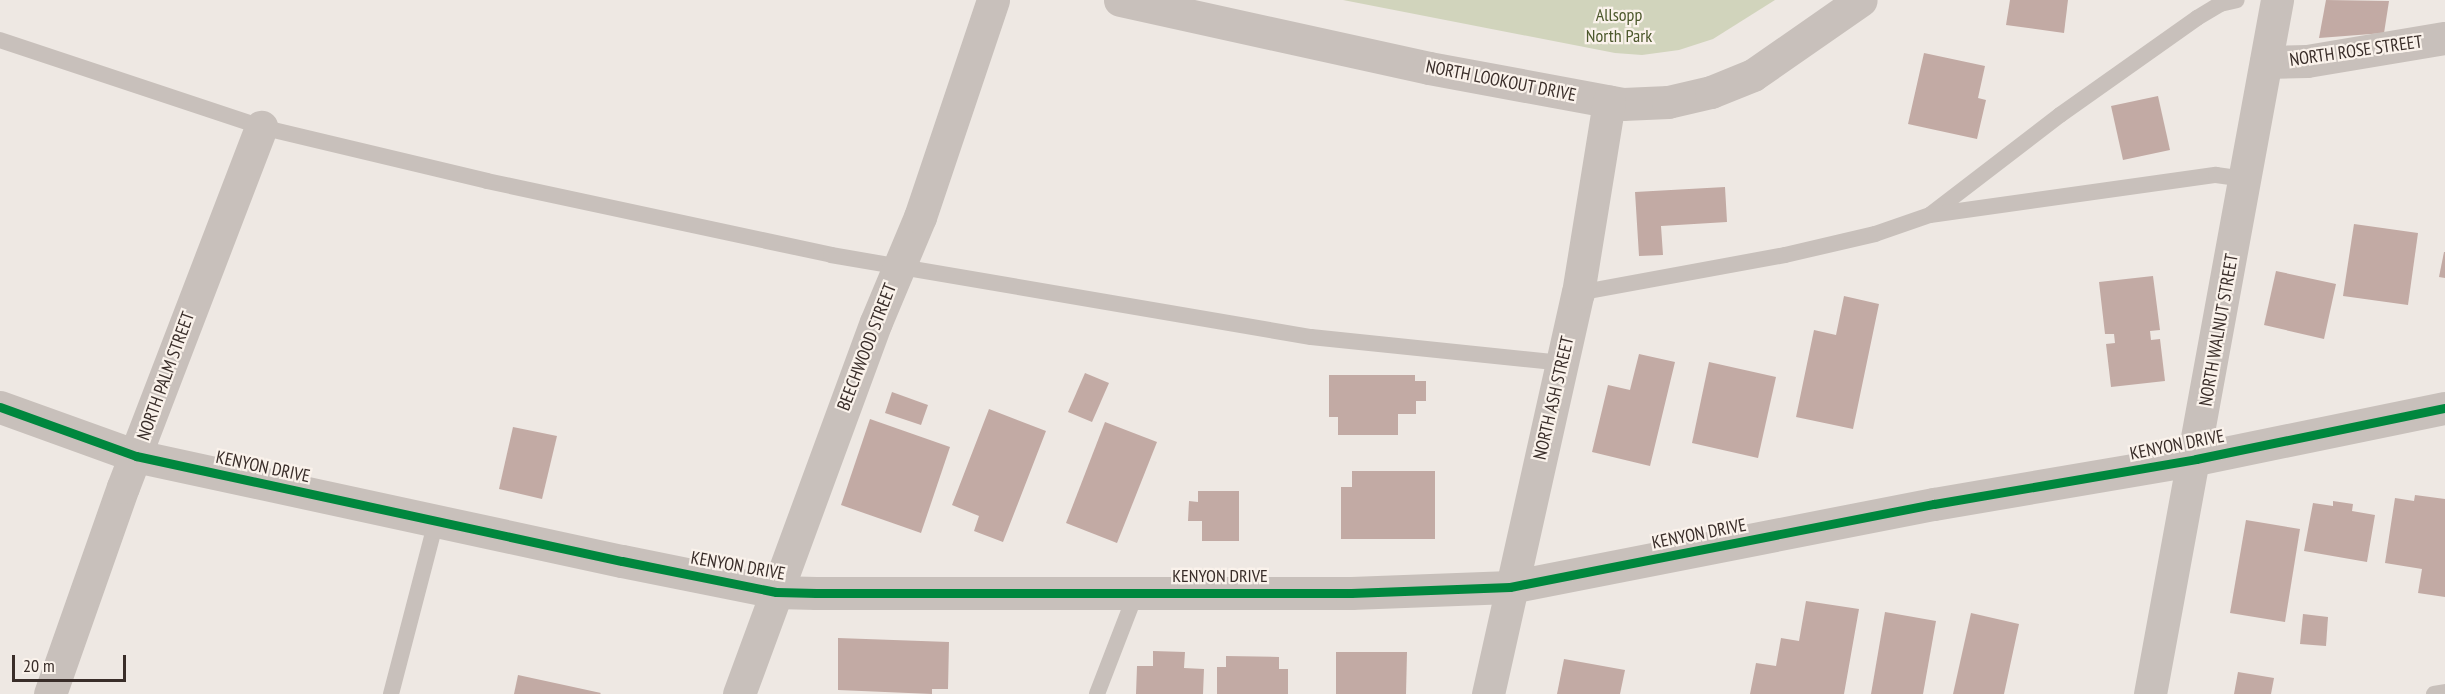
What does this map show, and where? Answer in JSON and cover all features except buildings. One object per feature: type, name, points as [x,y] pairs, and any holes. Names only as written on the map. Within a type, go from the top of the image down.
[{"type":"street","name":"BEECHWOOD STREET","points":[[739,694],[897,267],[920,217],[993,0]]},
{"type":"street","name":"NORTH LOOKOUT DRIVE","points":[[1120,0],[1429,68],[1609,101],[1668,102],[1732,84],[1753,75],[1861,0]]},
{"type":"street","name":"NORTH WALNUT STREET","points":[[2150,694],[2196,459],[2275,0]]},
{"type":"street","name":"NORTH ROSE STREET","points":[[2266,62],[2307,61],[2445,38]]},
{"type":"street","name":"NORTH ASH STREET","points":[[1488,694],[1510,587],[1578,293],[1609,101]]},
{"type":"street","name":"NORTH PALM STREET","points":[[50,694],[136,456],[261,127]]},
{"type":"street","name":"KENYON DRIVE","points":[[0,407],[136,456],[776,592],[1351,593],[1510,587],[1934,504],[2196,459],[2445,408]]},
{"type":"lane","points":[[1930,215],[2060,115],[2197,18],[2220,4],[2237,0]]},
{"type":"lane","points":[[0,40],[261,127],[487,182],[897,267],[1311,337],[1562,363]]},
{"type":"lane","points":[[1578,293],[1785,255],[1875,234],[1930,215],[2216,175],[2245,179]]},
{"type":"lane","points":[[391,694],[436,521]]},
{"type":"lane","points":[[1097,694],[1136,592]]},
{"type":"lane","points":[[2434,694],[2445,692]]},
{"type":"green space","name":"Allsopp North Park","points":[[1343,0],[1775,0],[1713,39],[1679,50],[1642,55],[1615,53]]},
{"type":"cycle path","points":[[0,407],[136,456],[622,561],[776,592],[816,593],[1351,593],[1510,587],[1934,504],[2196,459],[2445,408]]}]
